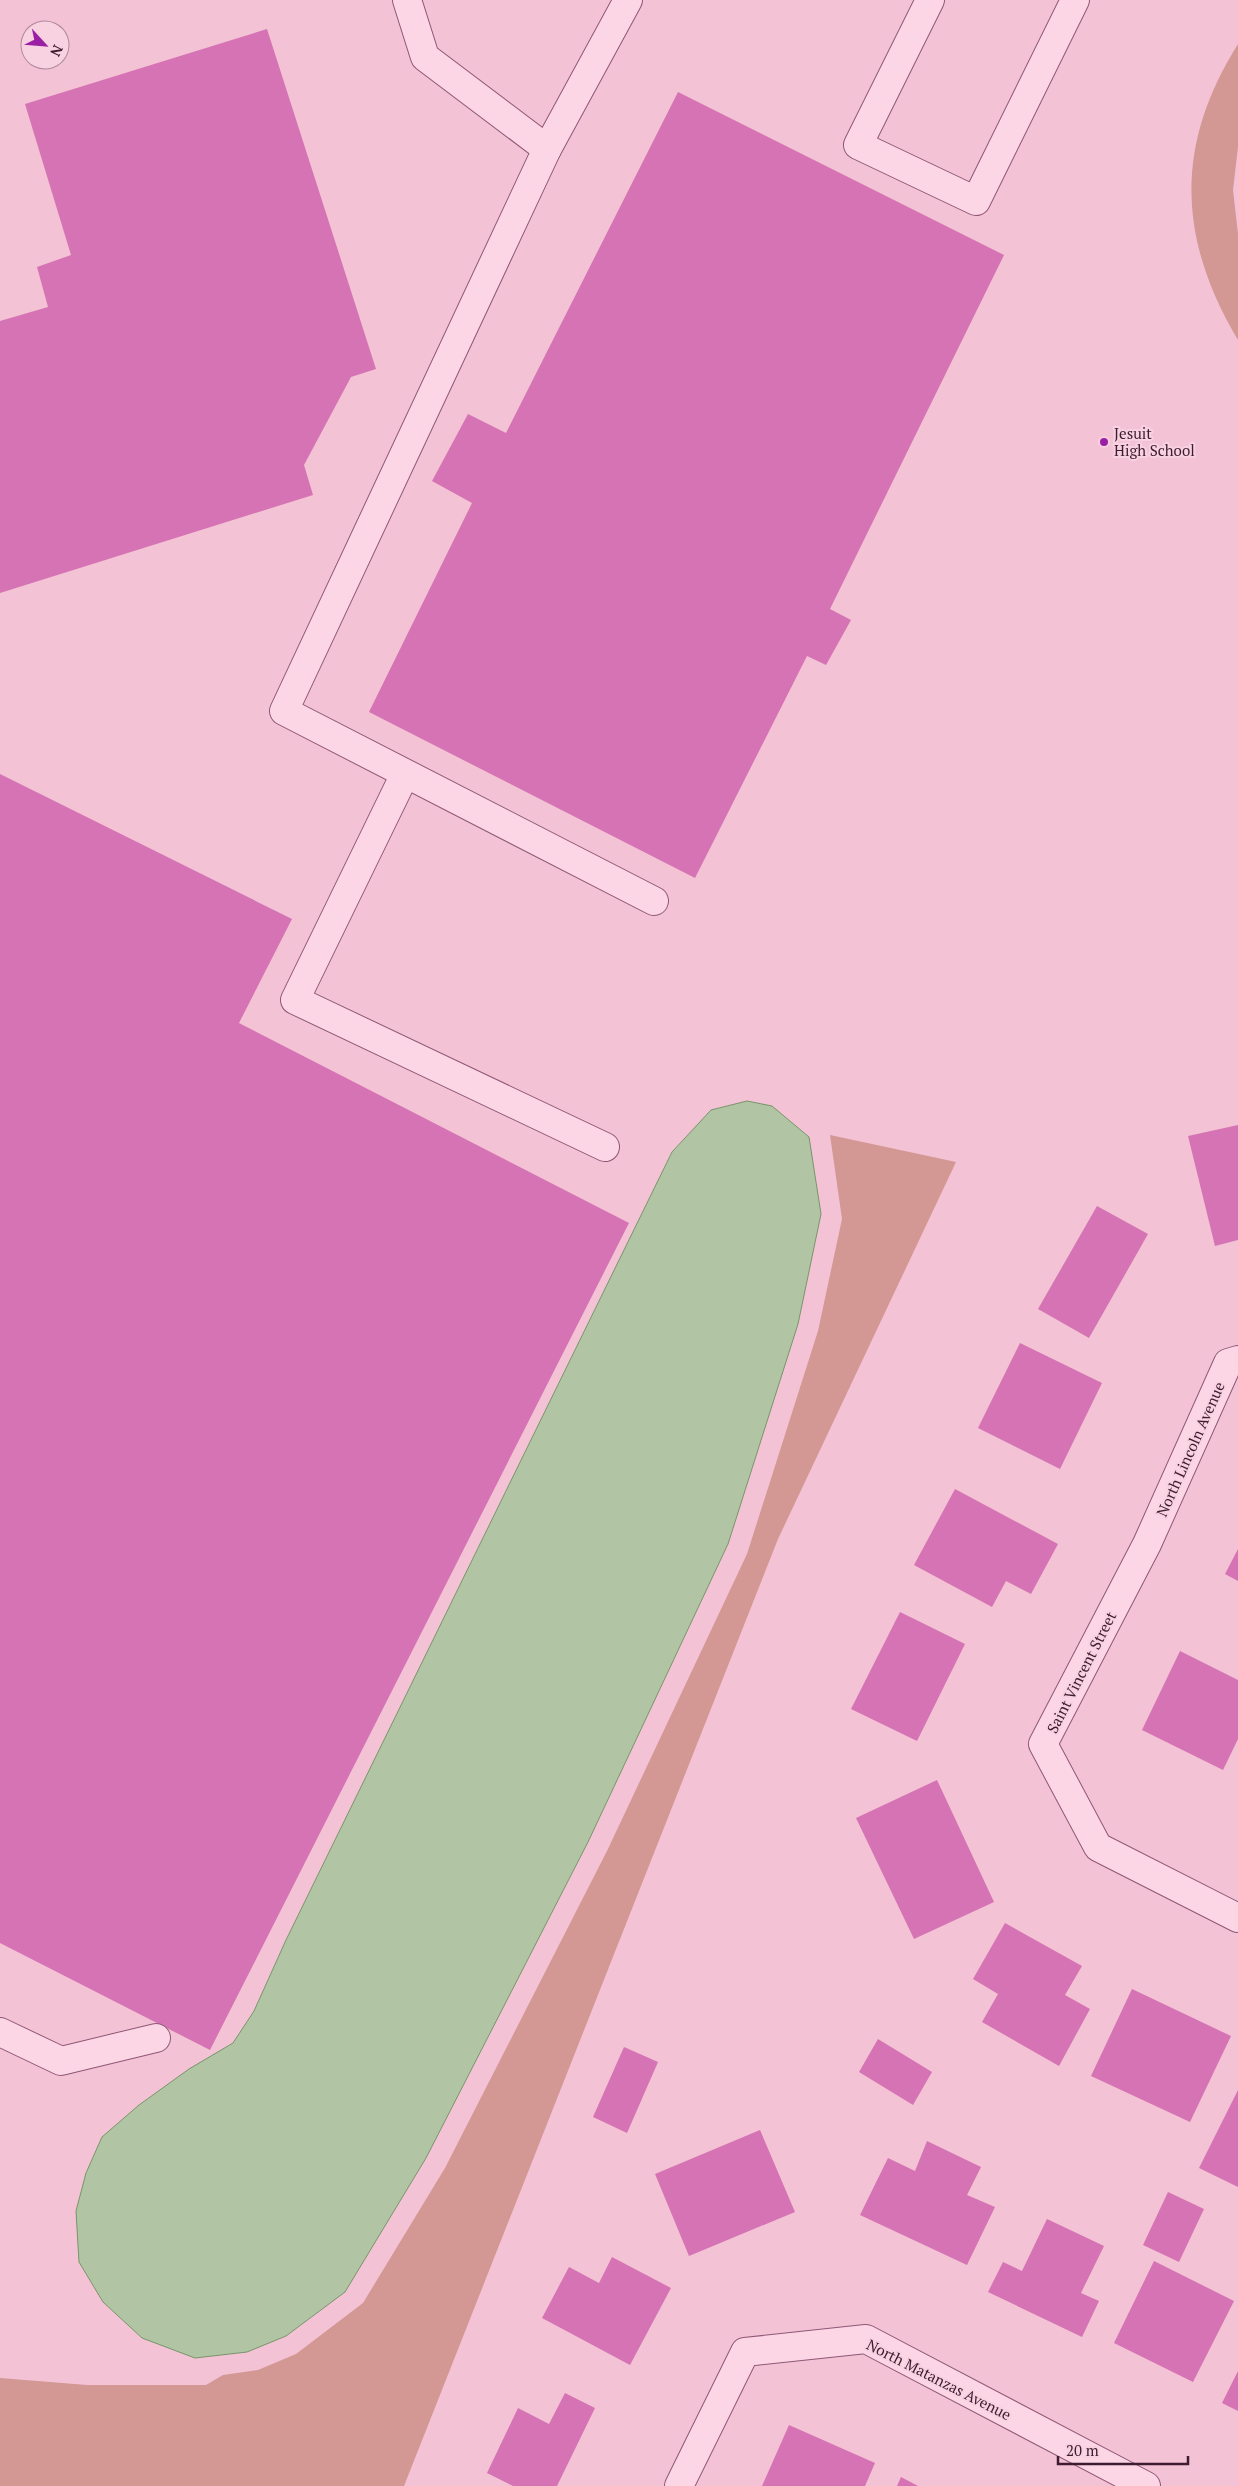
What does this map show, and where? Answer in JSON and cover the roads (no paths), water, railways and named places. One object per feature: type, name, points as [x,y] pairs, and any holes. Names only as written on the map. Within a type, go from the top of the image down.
[{"type":"street","points":[[408,0],[425,57],[547,149]]},
{"type":"street","points":[[628,0],[547,149],[284,711],[654,901]]},
{"type":"street","points":[[930,0],[858,146],[976,201],[1075,0]]},
{"type":"street","points":[[405,774],[295,1000],[605,1147]]},
{"type":"street","name":"North Lincoln Avenue","points":[[1147,1544],[1228,1363],[1238,1360]]},
{"type":"street","name":"Saint Vincent Street","points":[[1147,1544],[1043,1744],[1098,1847],[1238,1918]]},
{"type":"street","points":[[0,2032],[60,2061],[156,2038]]},
{"type":"street","name":"North Matanzas Avenue","points":[[679,2486],[745,2352],[866,2339],[1146,2486]]},
{"type":"place","name":"Jesuit High School","points":[[1104,442]]}]
